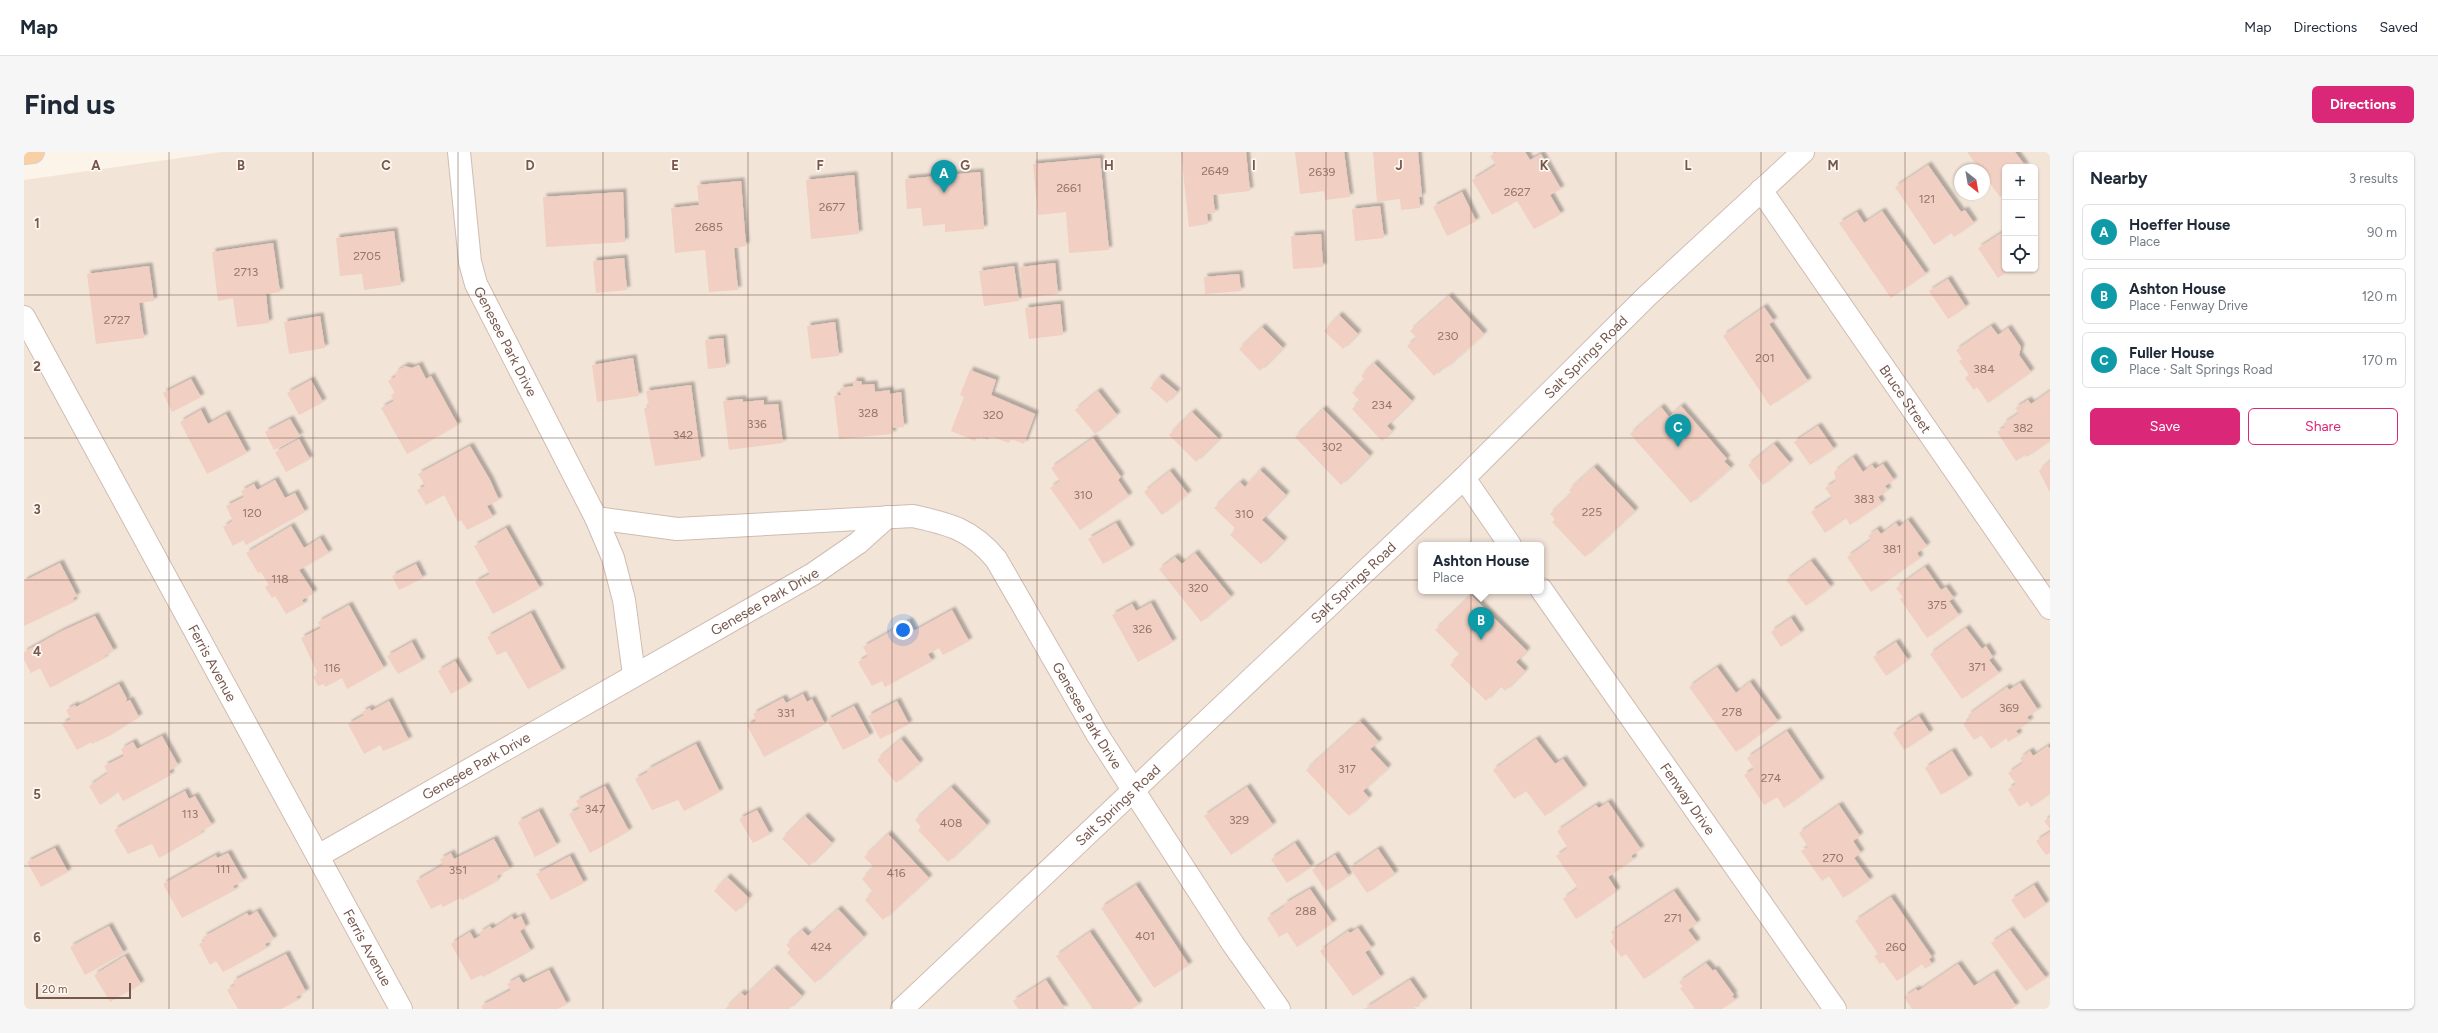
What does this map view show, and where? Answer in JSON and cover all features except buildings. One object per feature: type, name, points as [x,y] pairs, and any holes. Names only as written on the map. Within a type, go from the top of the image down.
[{"type":"main road","points":[[24,153],[33,152]]},
{"type":"street","name":"Genesee Park Drive","points":[[459,152],[470,262],[476,284],[596,518],[613,558],[624,600],[634,675]]},
{"type":"street","name":"Salt Springs Road","points":[[902,1009],[1133,789],[1464,478],[1646,297],[1802,152]]},
{"type":"street","name":"Bruce Street","points":[[1761,190],[2050,608]]},
{"type":"street","name":"Ferris Avenue","points":[[24,317],[401,1009]]},
{"type":"street","points":[[1464,478],[1508,542]]},
{"type":"street","name":"Genesee Park Drive","points":[[596,518],[677,529],[913,516],[951,524],[983,544],[996,559],[1098,734],[1133,789],[1233,944],[1279,1009]]},
{"type":"street","name":"Genesee Park Drive","points":[[318,856],[813,574],[858,543],[887,517]]},
{"type":"street","name":"Fenway Drive","points":[[1544,593],[1835,1009]]},
{"type":"shaded area","points":[[222,152],[2050,152],[2050,1009],[24,1009],[24,180]]},
{"type":"place","name":"Hoeffer House","points":[[944,193]]},
{"type":"place","name":"Fuller House","points":[[1678,447]]},
{"type":"place","name":"Ashton House","points":[[1481,640]]}]
